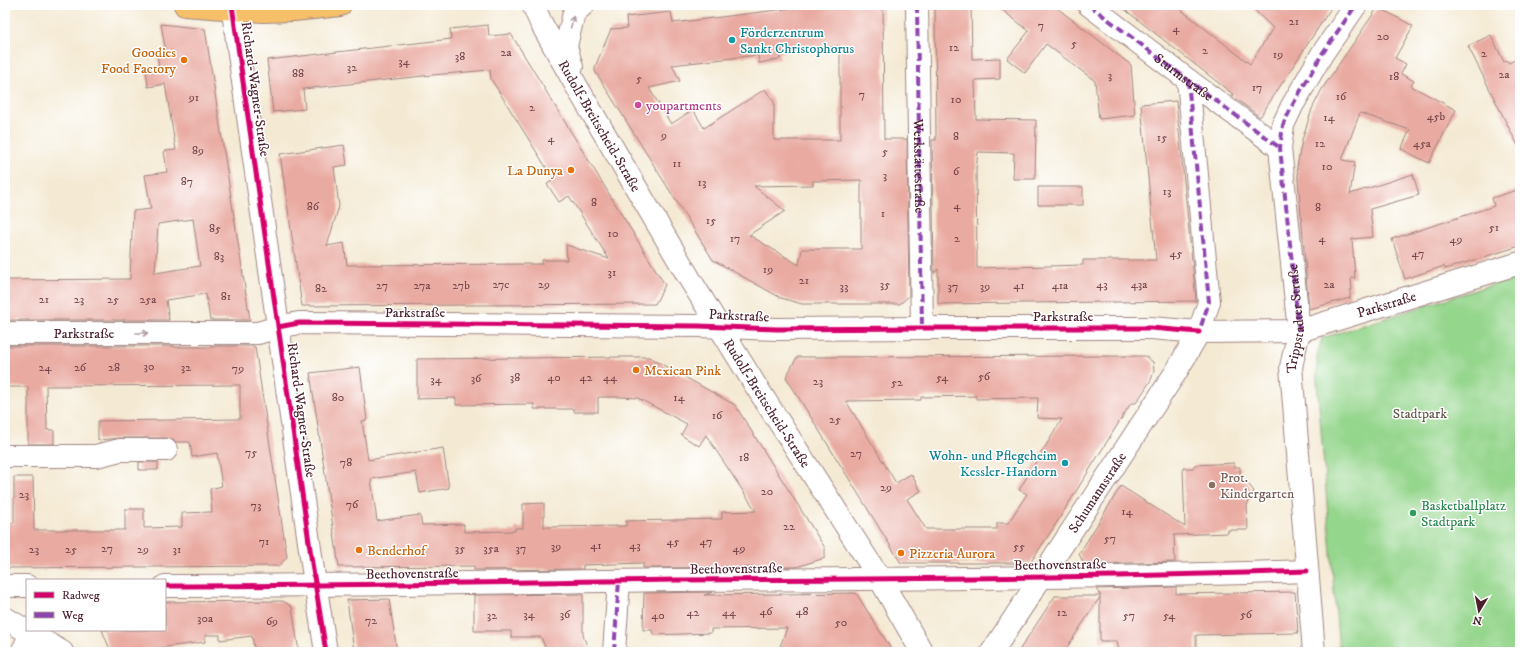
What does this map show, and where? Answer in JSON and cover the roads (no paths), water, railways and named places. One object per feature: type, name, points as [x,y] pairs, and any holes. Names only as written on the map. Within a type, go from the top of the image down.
[{"type":"main road","points":[[185,5],[232,7],[264,11],[282,11],[340,5]]},
{"type":"street","name":"Rudolf-Breitscheid-Straße","points":[[533,5],[541,23],[718,326],[880,579],[922,652]]},
{"type":"street","points":[[578,87],[566,46],[574,13],[583,5]]},
{"type":"street","name":"Werkstättestraße","points":[[917,5],[922,328]]},
{"type":"street","name":"Sturmstraße","points":[[1088,5],[1280,148]]},
{"type":"street","name":"Trippstadter Straße","points":[[1314,652],[1291,368],[1300,331],[1280,148],[1283,125],[1292,106],[1322,54],[1356,5]]},
{"type":"street","name":"Richard-Wagner-Straße","points":[[232,7],[326,652]]},
{"type":"street","points":[[1188,80],[1209,302],[1200,332]]},
{"type":"street","name":"Parkstraße","points":[[5,333],[258,333],[278,327],[299,324],[718,326],[777,329],[1151,328],[1200,332],[1300,331],[1520,263]]},
{"type":"street","name":"Schumannstraße","points":[[992,652],[1176,372],[1200,332]]},
{"type":"street","points":[[5,456],[96,456],[120,450],[166,450]]},
{"type":"street","name":"Beethovenstraße","points":[[166,586],[316,586],[619,581],[1042,577],[1307,571]]},
{"type":"street","points":[[614,652],[619,581]]},
{"type":"street","points":[[5,586],[26,586]]},
{"type":"street","points":[[5,618],[27,643],[62,652]]},
{"type":"place","name":"Förderzentrum Sankt Christophorus","points":[[732,40]]},
{"type":"place","name":"Goodies Food Factory","points":[[184,60]]},
{"type":"place","name":"youpartments","points":[[638,105]]},
{"type":"place","name":"La Dunya","points":[[571,170]]},
{"type":"place","name":"Mexican Pink","points":[[636,370]]},
{"type":"place","name":"Wohn- und Pflegeheim Kessler-Handorn","points":[[1065,463]]},
{"type":"place","name":"Prot. Kindergarten","points":[[1212,485]]},
{"type":"place","name":"Basketballplatz Stadtpark","points":[[1413,513]]},
{"type":"place","name":"Benderhof","points":[[359,550]]},
{"type":"place","name":"Pizzeria Aurora","points":[[901,553]]},
{"type":"park label","name":"Stadtpark","points":[[1420,413]]}]
